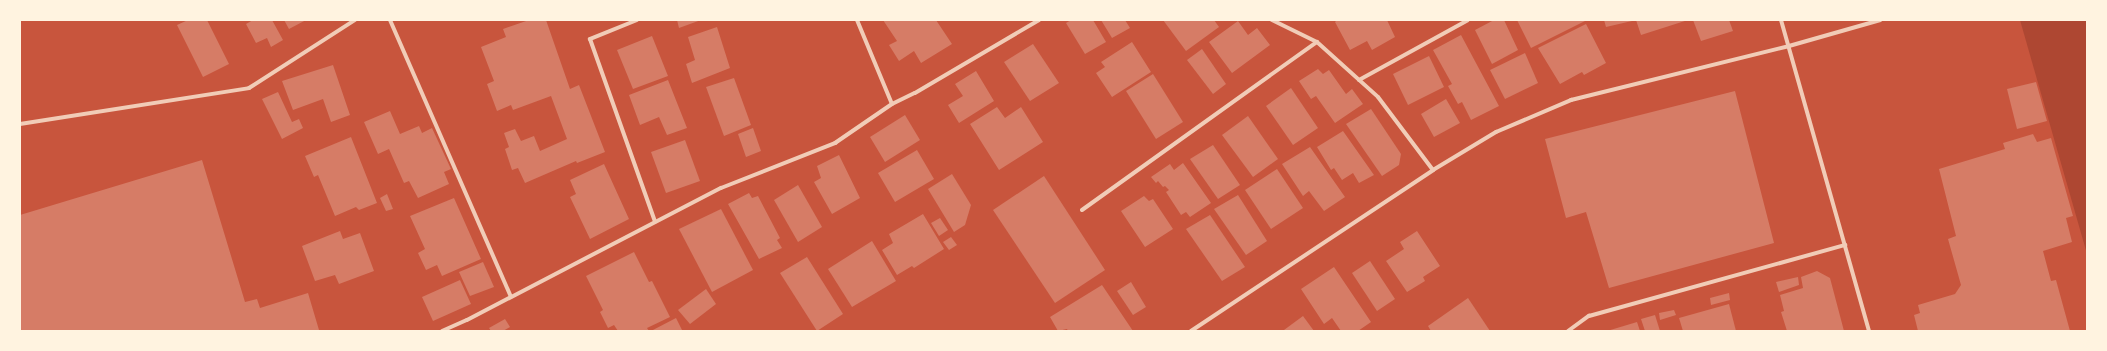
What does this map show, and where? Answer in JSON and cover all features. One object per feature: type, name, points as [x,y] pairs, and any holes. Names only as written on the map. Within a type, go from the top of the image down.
[{"type":"street","points":[[20,124],[249,88],[355,20]]},
{"type":"street","points":[[390,20],[511,297]]},
{"type":"street","points":[[637,20],[590,39],[656,222]]},
{"type":"street","points":[[857,20],[892,104]]},
{"type":"street","points":[[442,331],[511,297],[721,188],[835,143],[892,104],[915,93],[1039,20]]},
{"type":"street","points":[[1272,20],[1317,42],[1378,97],[1433,170]]},
{"type":"street","points":[[1359,80],[1468,20]]},
{"type":"street","points":[[1781,20],[1870,331]]},
{"type":"street","points":[[1191,331],[1433,170],[1496,132],[1571,100],[1789,46],[1880,20]]},
{"type":"street","points":[[1082,210],[1317,42]]},
{"type":"street","points":[[1568,331],[1589,316],[1845,245]]},
{"type":"shaded area","points":[[2020,20],[2087,20],[2087,254]]},
{"type":"building","points":[[188,20],[207,20],[229,64],[203,77],[177,25]]},
{"type":"building","points":[[253,20],[272,20],[283,40],[271,47],[267,38],[256,43],[246,24]]},
{"type":"building","points":[[284,20],[306,20],[289,29]]},
{"type":"building","points":[[529,20],[546,20],[570,89],[579,85],[605,152],[577,163],[576,161],[525,183],[518,168],[512,170],[505,149],[509,147],[504,133],[515,129],[521,141],[534,136],[540,151],[567,139],[551,96],[513,110],[511,105],[497,111],[487,84],[494,81],[481,47],[506,37],[503,29]]},
{"type":"building","points":[[677,20],[701,20],[679,28]]},
{"type":"building","points":[[883,20],[936,20],[952,44],[921,63],[914,51],[899,61],[889,45],[897,41]]},
{"type":"building","points":[[1071,20],[1093,20],[1106,42],[1085,54],[1066,23]]},
{"type":"building","points":[[1101,20],[1125,20],[1130,28],[1112,38]]},
{"type":"building","points":[[1163,20],[1214,20],[1219,27],[1186,51]]},
{"type":"building","points":[[1337,20],[1387,20],[1395,37],[1372,50],[1367,41],[1350,50],[1335,22]]},
{"type":"building","points":[[1494,20],[1504,20],[1518,50],[1492,64],[1475,30]]},
{"type":"building","points":[[1517,20],[1584,20],[1585,21],[1531,48]]},
{"type":"building","points":[[1604,20],[1632,20],[1632,21],[1606,27]]},
{"type":"building","points":[[1636,20],[1688,20],[1641,35]]},
{"type":"building","points":[[1693,20],[1729,20],[1733,31],[1701,41]]},
{"type":"building","points":[[1238,21],[1248,35],[1257,28],[1270,45],[1232,73],[1209,42]]},
{"type":"building","points":[[1586,24],[1606,63],[1584,75],[1582,72],[1560,84],[1538,48]]},
{"type":"building","points":[[717,27],[730,68],[692,83],[686,64],[695,60],[688,37]]},
{"type":"building","points":[[1461,35],[1499,106],[1471,120],[1462,102],[1458,104],[1448,86],[1452,84],[1433,50]]},
{"type":"building","points":[[652,36],[668,76],[633,89],[617,50]]},
{"type":"building","points":[[1132,42],[1151,72],[1112,97],[1096,73],[1105,67],[1101,62]]},
{"type":"building","points":[[1033,44],[1059,83],[1030,101],[1004,62]]},
{"type":"building","points":[[1202,49],[1226,84],[1213,94],[1187,60]]},
{"type":"building","points":[[1525,53],[1538,83],[1505,99],[1490,70]]},
{"type":"building","points":[[1429,56],[1444,87],[1408,105],[1393,74]]},
{"type":"building","points":[[333,65],[350,115],[331,122],[323,99],[293,110],[282,81]]},
{"type":"building","points":[[1318,69],[1323,74],[1329,70],[1346,94],[1352,89],[1363,104],[1335,123],[1316,96],[1311,99],[1299,81]]},
{"type":"building","points":[[976,71],[994,101],[959,123],[948,105],[963,96],[955,84]]},
{"type":"building","points":[[1153,74],[1183,122],[1156,139],[1126,91]]},
{"type":"building","points":[[734,78],[751,125],[724,136],[706,87]]},
{"type":"building","points":[[668,80],[687,128],[667,135],[659,117],[640,125],[629,95]]},
{"type":"building","points":[[2036,82],[2047,121],[2017,129],[2007,89]]},
{"type":"building","points":[[1291,88],[1318,128],[1293,145],[1266,106]]},
{"type":"building","points":[[1735,91],[1774,243],[1609,288],[1586,212],[1566,218],[1545,139]]},
{"type":"building","points":[[278,92],[292,122],[299,119],[303,128],[282,139],[262,99]]},
{"type":"building","points":[[1446,99],[1460,123],[1434,137],[1421,114]]},
{"type":"building","points":[[997,107],[1005,118],[1021,107],[1043,142],[999,170],[970,124]]},
{"type":"building","points":[[1371,109],[1401,154],[1399,165],[1382,176],[1346,124]]},
{"type":"building","points":[[390,111],[400,134],[419,126],[422,133],[432,128],[451,169],[444,172],[449,184],[418,198],[409,181],[404,183],[389,149],[378,154],[364,122]]},
{"type":"building","points":[[905,115],[920,140],[885,162],[870,137]]},
{"type":"building","points":[[1248,116],[1278,159],[1253,177],[1222,135]]},
{"type":"building","points":[[753,128],[761,151],[746,157],[738,134]]},
{"type":"building","points":[[1343,131],[1374,175],[1359,183],[1353,173],[1342,180],[1334,168],[1331,170],[1317,147]]},
{"type":"building","points":[[2033,134],[2037,142],[2051,138],[2073,216],[2066,218],[2072,242],[2043,251],[2051,281],[2056,280],[2070,331],[1918,331],[1914,315],[1920,313],[1918,305],[1955,294],[1961,285],[1948,239],[1956,236],[1939,169],[2005,149],[2003,143]]},
{"type":"building","points":[[351,137],[377,203],[359,210],[356,207],[335,216],[318,175],[314,177],[305,156]]},
{"type":"building","points":[[685,140],[700,181],[666,193],[651,152]]},
{"type":"building","points":[[1213,145],[1240,185],[1218,199],[1190,159]]},
{"type":"building","points":[[1310,147],[1345,197],[1324,211],[1309,191],[1303,196],[1282,164]]},
{"type":"building","points":[[917,150],[934,179],[895,202],[878,173]]},
{"type":"building","points":[[839,155],[860,198],[832,214],[814,182],[821,178],[817,166]]},
{"type":"building","points":[[202,160],[245,302],[257,299],[260,308],[308,293],[319,330],[20,331],[20,215]]},
{"type":"building","points":[[1183,163],[1211,203],[1190,217],[1186,212],[1181,215],[1166,192],[1169,190],[1165,186],[1163,187],[1158,181],[1156,183],[1151,177],[1170,164],[1174,170]]},
{"type":"building","points":[[604,164],[629,219],[590,239],[570,197],[576,194],[570,180]]},
{"type":"building","points":[[1277,169],[1303,208],[1271,229],[1245,190]]},
{"type":"building","points":[[952,174],[971,205],[965,225],[954,232],[928,189]]},
{"type":"building","points":[[1044,176],[1105,270],[1055,303],[993,210]]},
{"type":"building","points":[[798,185],[822,227],[798,242],[774,200]]},
{"type":"building","points":[[749,193],[752,198],[758,196],[780,238],[777,240],[782,248],[759,259],[728,204]]},
{"type":"building","points":[[387,194],[393,209],[386,211],[380,198]]},
{"type":"building","points":[[1238,195],[1267,241],[1246,255],[1214,209]]},
{"type":"building","points":[[1144,196],[1149,201],[1153,199],[1173,229],[1145,247],[1121,211]]},
{"type":"building","points":[[454,198],[481,259],[442,276],[437,265],[426,270],[418,253],[425,249],[410,216]]},
{"type":"building","points":[[721,209],[753,270],[712,292],[679,229]]},
{"type":"building","points":[[923,214],[944,249],[914,268],[912,266],[897,275],[882,250],[893,243],[889,234]]},
{"type":"building","points":[[1210,215],[1245,267],[1222,281],[1186,229]]},
{"type":"building","points":[[940,218],[948,230],[939,236],[931,223]]},
{"type":"building","points":[[340,231],[343,239],[360,233],[374,271],[339,284],[335,275],[315,281],[302,246]]},
{"type":"building","points":[[1417,231],[1440,266],[1423,277],[1425,281],[1407,292],[1386,261],[1404,249],[1400,242]]},
{"type":"building","points":[[951,237],[957,245],[949,250],[943,242]]},
{"type":"building","points":[[872,241],[896,281],[852,307],[828,269]]},
{"type":"building","points":[[634,252],[649,282],[652,281],[670,317],[647,328],[649,331],[618,331],[614,325],[608,328],[600,312],[603,310],[586,276]]},
{"type":"building","points":[[807,257],[843,314],[817,331],[780,273]]},
{"type":"building","points":[[1370,261],[1395,299],[1377,311],[1352,273]]},
{"type":"building","points":[[483,262],[494,287],[470,296],[459,272]]},
{"type":"building","points":[[1334,267],[1371,322],[1358,331],[1341,331],[1332,318],[1324,324],[1301,289]]},
{"type":"building","points":[[1817,271],[1830,278],[1844,331],[1787,331],[1781,312],[1784,311],[1780,295],[1803,288],[1801,277]]},
{"type":"building","points":[[1798,277],[1799,285],[1779,292],[1776,282]]},
{"type":"building","points":[[460,280],[471,304],[433,321],[422,297]]},
{"type":"building","points":[[1131,282],[1146,307],[1133,315],[1117,291]]},
{"type":"building","points":[[1102,285],[1133,331],[1068,331],[1067,329],[1058,331],[1050,317]]},
{"type":"building","points":[[706,289],[716,304],[690,324],[678,310]]},
{"type":"building","points":[[1729,293],[1730,300],[1711,305],[1710,298]]},
{"type":"building","points":[[1468,298],[1490,331],[1431,331],[1428,326]]},
{"type":"building","points":[[1729,304],[1736,331],[1683,331],[1679,318]]},
{"type":"building","points":[[1674,310],[1676,315],[1660,320],[1659,313]]},
{"type":"building","points":[[1655,315],[1660,331],[1645,331],[1641,319]]},
{"type":"building","points":[[1303,316],[1314,331],[1284,330]]},
{"type":"building","points":[[676,318],[682,330],[651,331]]},
{"type":"building","points":[[505,319],[510,327],[503,331],[491,331],[489,328]]},
{"type":"building","points":[[1637,322],[1640,331],[1607,331]]}]
